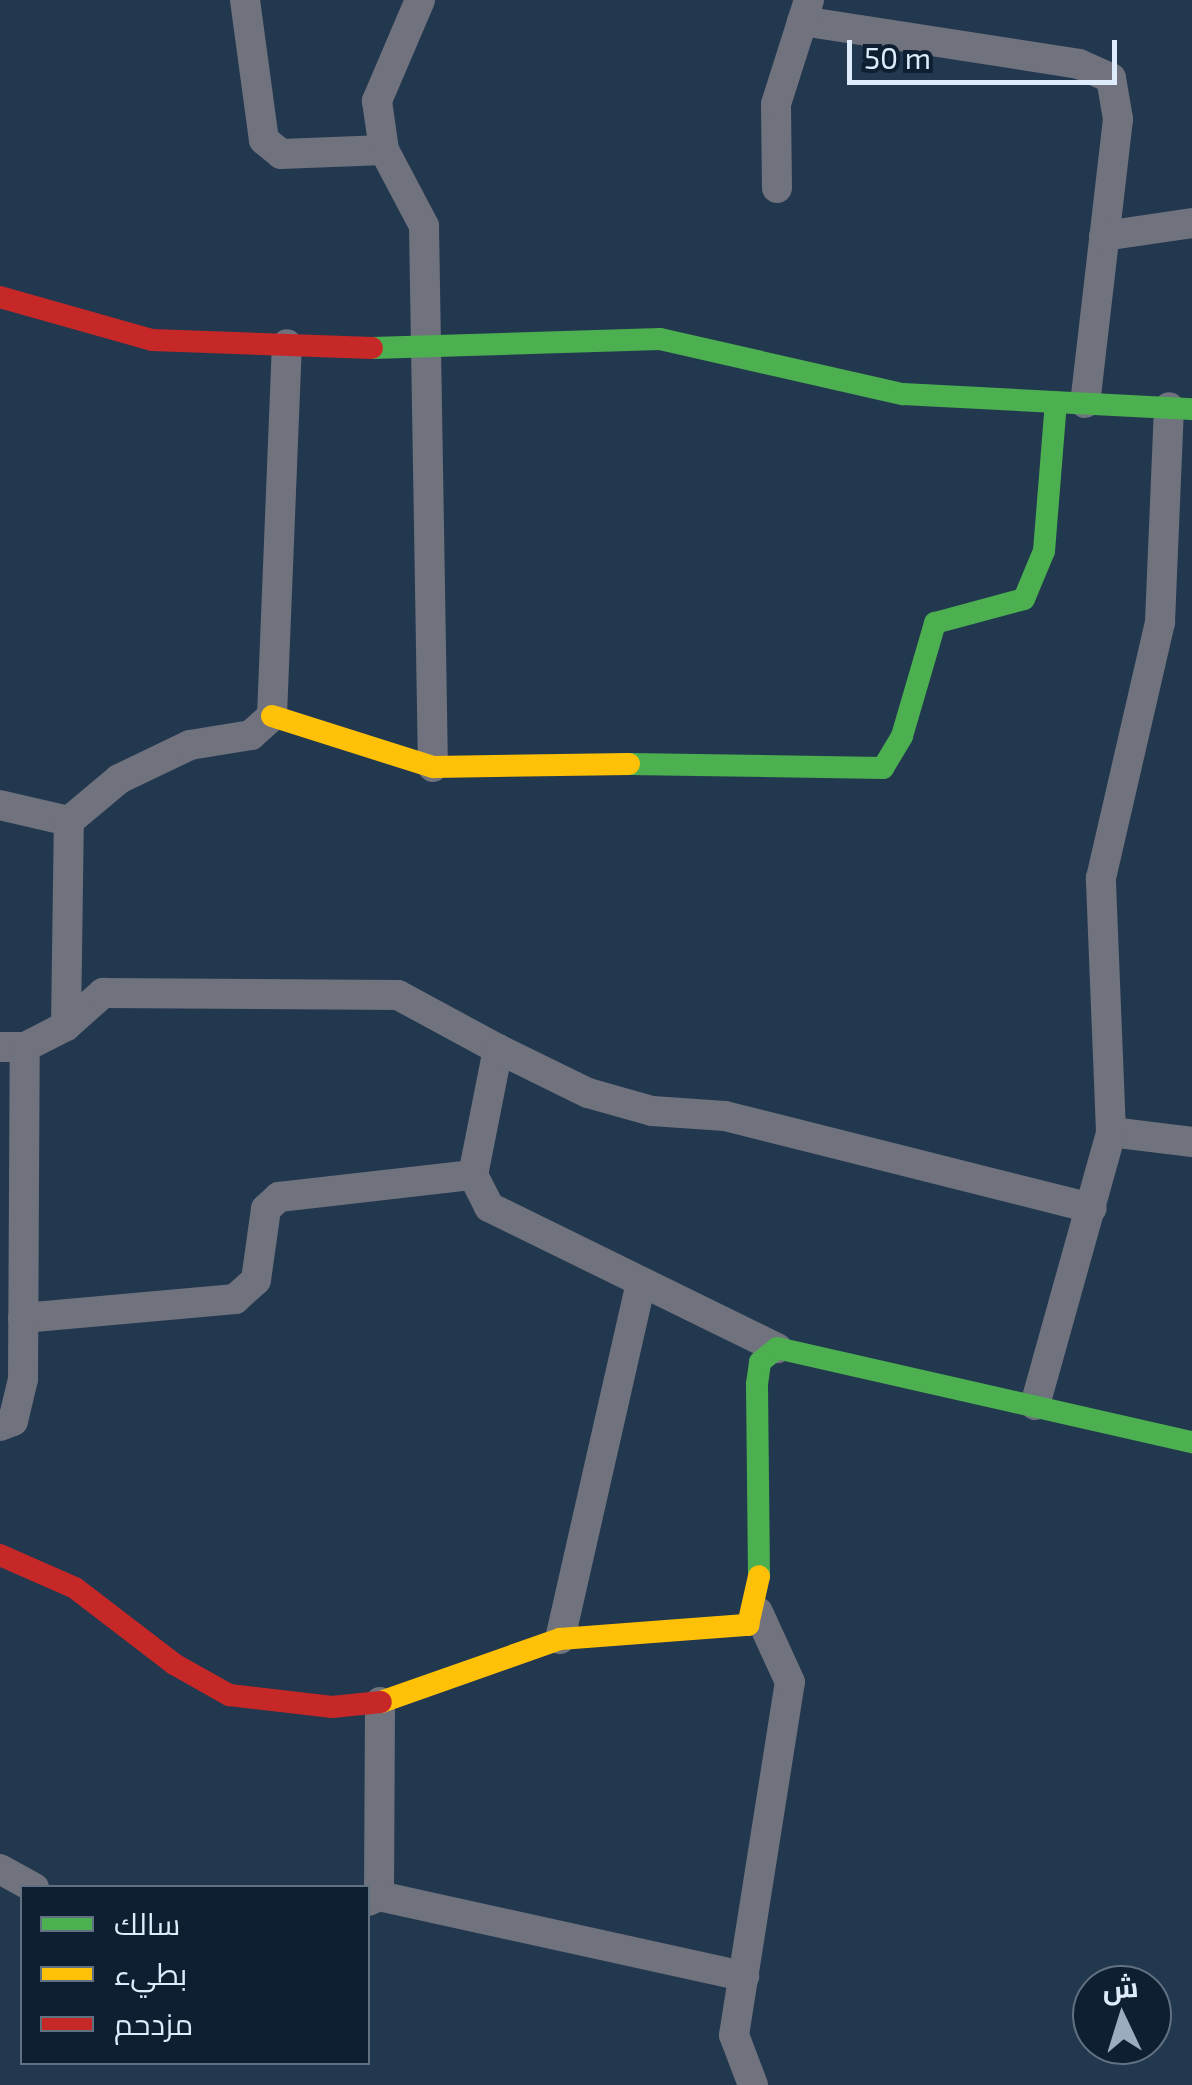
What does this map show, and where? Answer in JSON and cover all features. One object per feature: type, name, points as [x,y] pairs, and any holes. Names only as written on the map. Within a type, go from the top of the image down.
[{"type":"street","points":[[244,0],[264,140],[281,154],[384,150]]},
{"type":"street","points":[[420,0],[377,102],[384,150],[424,226],[432,767]]},
{"type":"street","points":[[272,716],[432,767],[797,762],[883,768],[902,736],[935,622],[1024,600],[1044,550],[1104,236],[1118,119],[1111,78],[1100,70],[805,11],[776,104],[777,188]]},
{"type":"street","points":[[1104,236],[1192,223]]},
{"type":"street","points":[[0,296],[152,340],[424,347],[660,339],[903,394],[1180,408],[1160,622],[1101,878],[1111,1132],[1035,1405]]},
{"type":"street","points":[[66,1026],[69,820],[119,779],[190,746],[251,734],[272,716],[287,344]]},
{"type":"street","points":[[0,806],[69,820]]},
{"type":"street","points":[[0,1426],[12,1421],[23,1379],[12,1047],[66,1026],[103,994],[398,995],[588,1094],[652,1111],[725,1116],[1092,1208]]},
{"type":"street","points":[[498,1048],[473,1175],[488,1207],[777,1348],[1192,1442]]},
{"type":"street","points":[[1111,1132],[1192,1142]]},
{"type":"street","points":[[23,1318],[235,1299],[256,1280],[266,1209],[278,1197],[473,1175]]},
{"type":"street","points":[[560,1638],[641,1282]]},
{"type":"street","points":[[753,2085],[734,2035],[790,1682],[758,1612],[757,1384],[760,1362],[777,1348]]},
{"type":"street","points":[[0,1555],[75,1588],[174,1664],[229,1695],[332,1708],[380,1702],[560,1638],[732,1630],[748,1625],[758,1612]]},
{"type":"street","points":[[380,1702],[373,1898],[744,1976]]},
{"type":"street","points":[[0,1869],[29,1885]]},
{"type":"traffic: fast","points":[[372,348],[660,339],[903,394],[1192,409]]},
{"type":"traffic: fast","points":[[629,764],[883,768],[902,736],[935,623],[1024,599],[1044,551],[1056,402]]},
{"type":"traffic: fast","points":[[759,1576],[757,1384],[760,1362],[777,1348],[1192,1442]]},
{"type":"traffic: slow","points":[[272,716],[433,767],[629,764]]},
{"type":"traffic: slow","points":[[381,1702],[560,1639],[748,1625],[759,1576]]},
{"type":"traffic: jam","points":[[0,297],[152,340],[372,348]]},
{"type":"traffic: jam","points":[[0,1555],[75,1588],[174,1664],[229,1695],[332,1707],[381,1702]]}]
